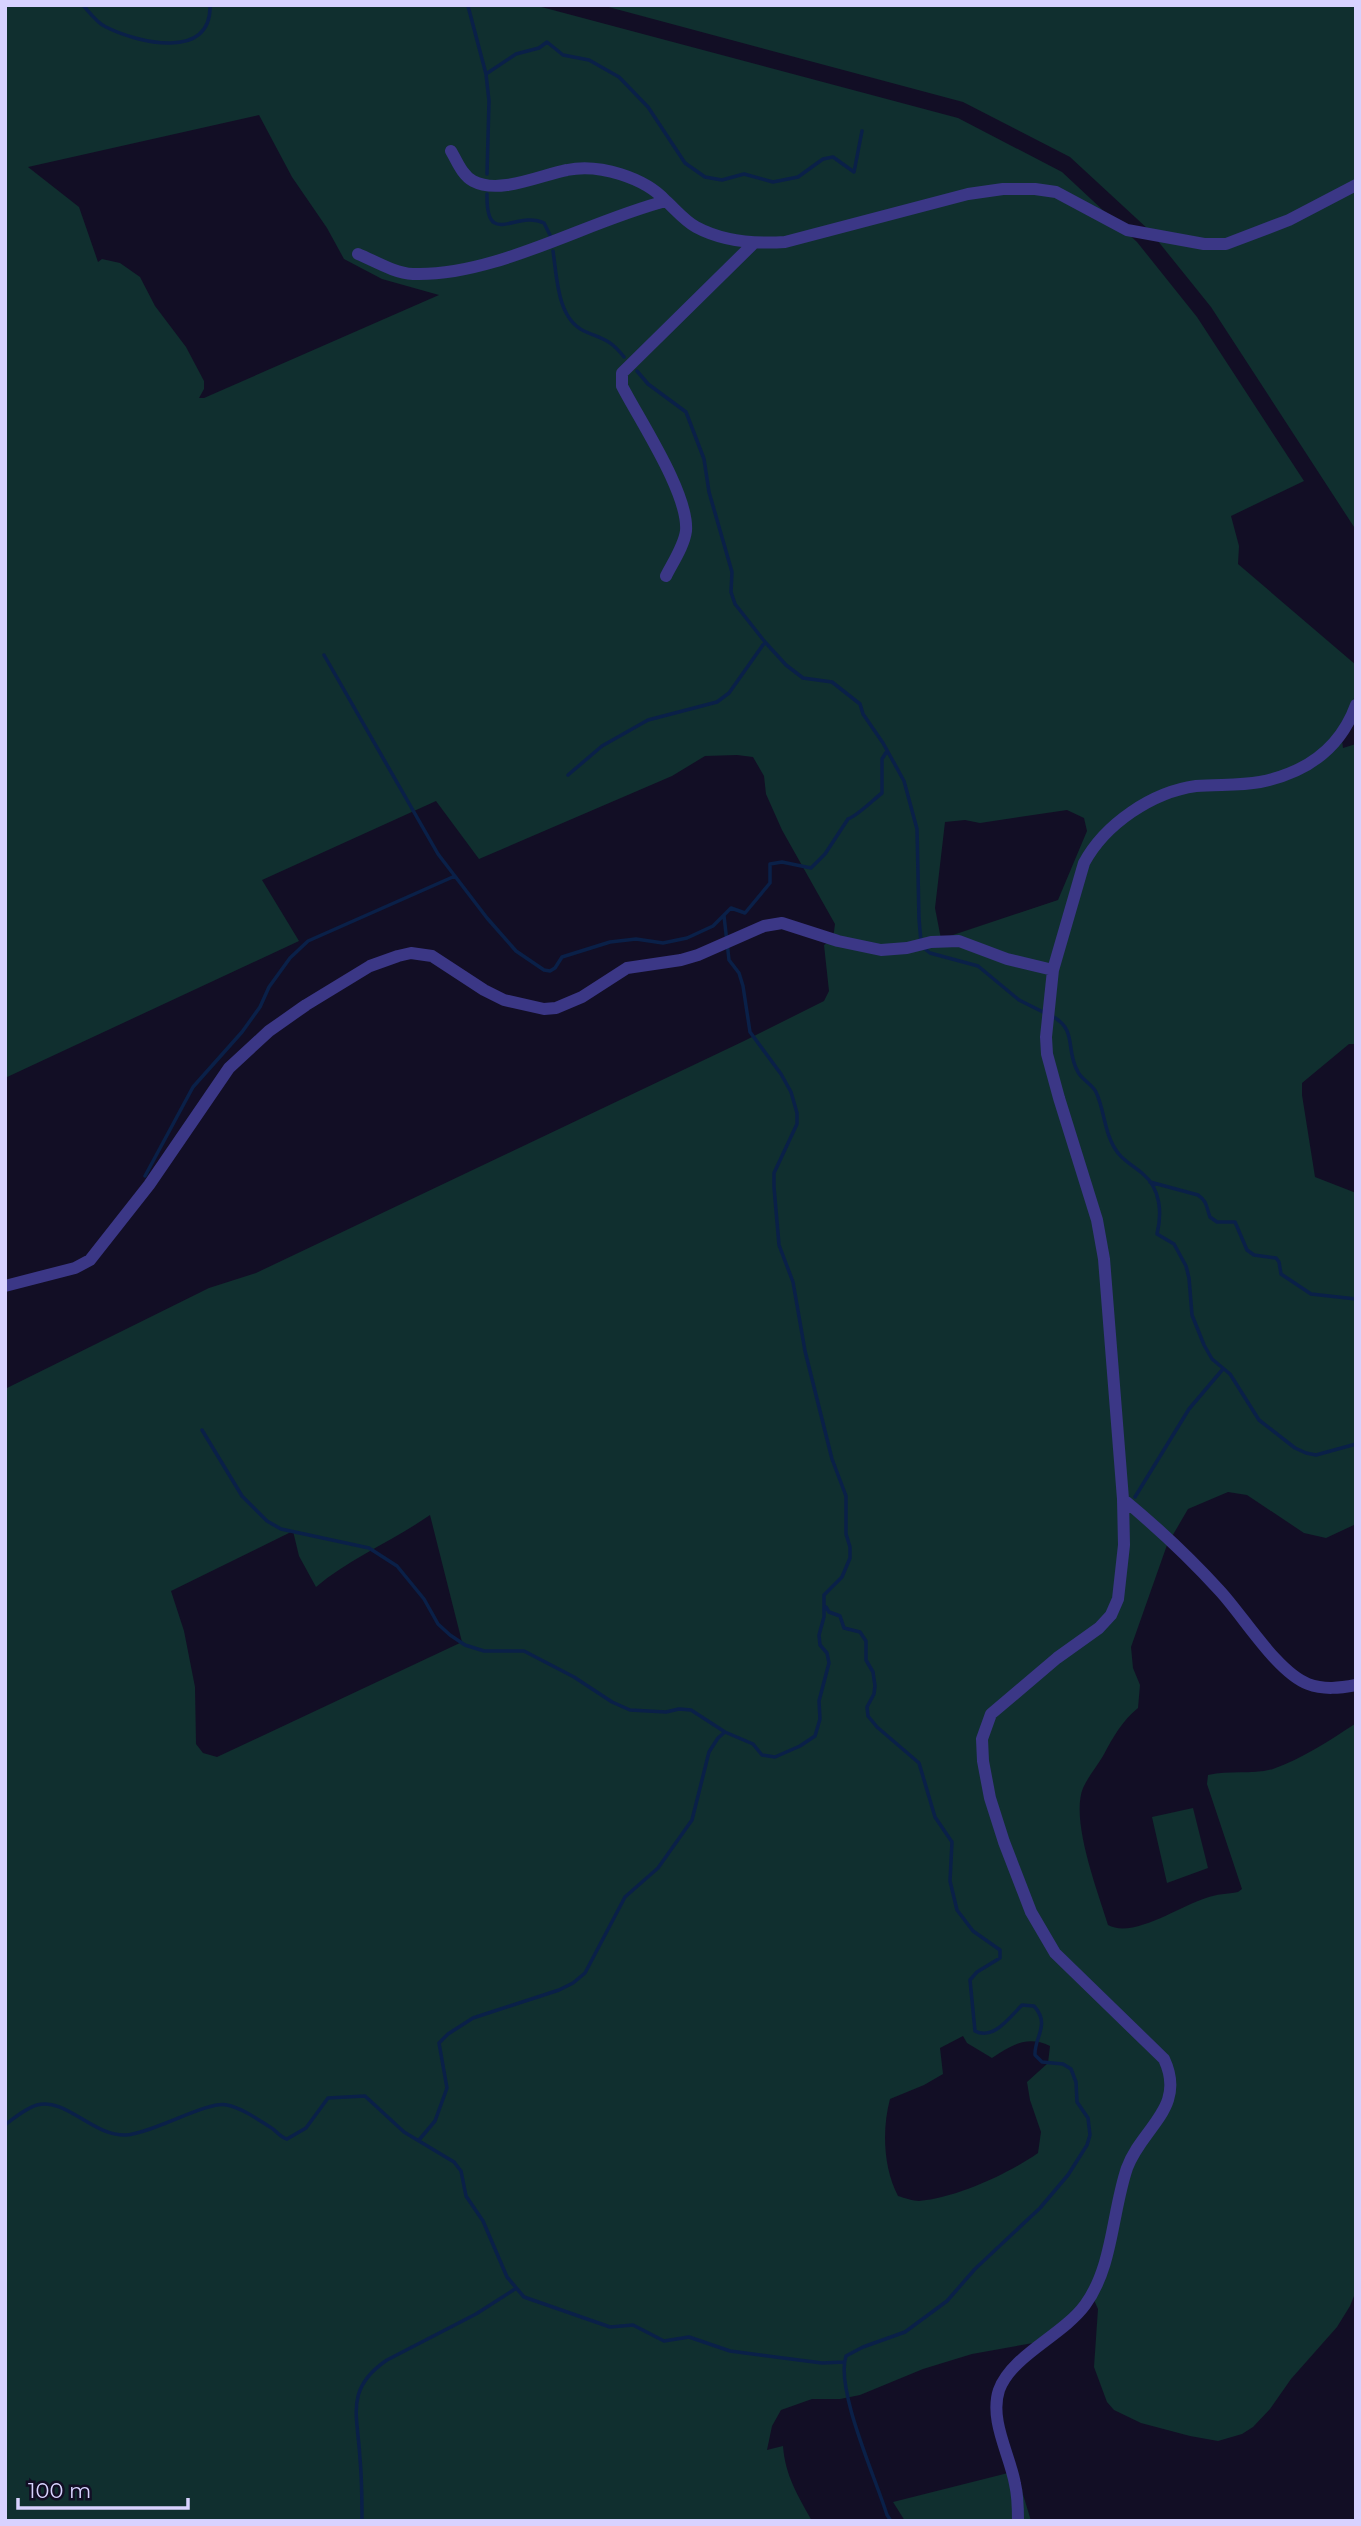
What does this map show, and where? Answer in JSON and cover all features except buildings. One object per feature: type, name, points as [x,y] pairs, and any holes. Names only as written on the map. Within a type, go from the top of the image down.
[{"type":"street","points":[[451,151],[464,175],[480,183],[523,182],[569,169],[609,171],[655,188],[697,228],[754,243],[785,242],[968,194],[1003,189],[1035,189],[1056,192],[1127,230],[1204,244],[1226,244],[1289,220],[1356,186]]},
{"type":"street","points":[[358,254],[412,274],[459,269],[495,261],[666,201]]},
{"type":"street","points":[[666,576],[683,542],[685,517],[675,482],[622,386],[622,373],[754,243]]},
{"type":"street","points":[[1018,2521],[1015,2484],[997,2410],[1000,2388],[1016,2365],[1073,2319],[1087,2302],[1106,2255],[1128,2168],[1135,2152],[1171,2096],[1172,2083],[1164,2059],[1055,1953],[1031,1912],[990,1798],[983,1761],[982,1739],[991,1714],[1057,1658],[1099,1628],[1111,1615],[1118,1600],[1123,1559],[1123,1499],[1104,1259],[1097,1220],[1047,1054],[1047,1017],[1053,970],[1084,863],[1093,847],[1109,829],[1130,814],[1173,792],[1194,786],[1259,782],[1291,773],[1311,763],[1322,756],[1342,734],[1356,705]]},
{"type":"street","points":[[5,1286],[75,1268],[90,1260],[149,1185],[229,1068],[269,1031],[306,1005],[370,965],[398,956],[411,953],[432,956],[504,1000],[544,1009],[556,1008],[582,998],[627,968],[690,958],[757,929],[782,923],[838,941],[881,950],[907,948],[931,942],[959,941],[1007,959],[1053,970]]},
{"type":"street","points":[[1123,1499],[1171,1540],[1290,1673],[1307,1684],[1326,1688],[1356,1685]]},
{"type":"green space","points":[[5,5],[534,5],[958,118],[1062,172],[1137,242],[1197,317],[1304,481],[1231,516],[1239,546],[1238,564],[1356,665],[1356,691],[1342,740],[1343,748],[1356,744],[1356,1044],[1349,1044],[1302,1083],[1302,1095],[1315,1177],[1356,1193],[1356,1524],[1326,1538],[1304,1533],[1247,1495],[1228,1492],[1188,1509],[1167,1545],[1131,1647],[1133,1668],[1140,1685],[1138,1708],[1114,1736],[1085,1784],[1080,1802],[1087,1856],[1108,1925],[1130,1928],[1143,1925],[1206,1898],[1242,1889],[1207,1784],[1208,1775],[1273,1769],[1305,1755],[1355,1724],[1356,2291],[1337,2327],[1253,2427],[1242,2434],[1218,2441],[1141,2423],[1114,2410],[1107,2402],[1094,2367],[1098,2309],[1094,2300],[1033,2343],[972,2354],[923,2369],[860,2395],[840,2399],[812,2399],[781,2410],[772,2426],[767,2450],[783,2446],[789,2476],[812,2521],[5,2521],[5,1389],[209,1288],[256,1273],[824,1001],[829,991],[824,945],[833,939],[835,924],[782,830],[766,794],[764,776],[753,757],[705,756],[672,776],[479,859],[436,801],[262,880],[299,941],[5,1078]],"holes":[[[259,115],[292,177],[327,228],[344,259],[382,279],[439,295],[199,398],[204,389],[204,381],[186,347],[155,306],[140,277],[120,263],[102,259],[98,262],[79,207],[28,167]],[[1067,810],[1084,818],[1087,831],[1058,900],[941,939],[935,908],[945,822],[965,820],[980,823]],[[430,1515],[462,1642],[217,1757],[203,1753],[196,1744],[195,1687],[184,1631],[171,1591],[293,1531],[299,1556],[316,1587],[343,1567]],[[963,2036],[967,2043],[992,2058],[1020,2043],[1034,2041],[1050,2046],[1048,2063],[1027,2082],[1041,2132],[1038,2153],[1012,2169],[965,2190],[919,2201],[898,2196],[893,2185],[885,2148],[887,2111],[890,2099],[943,2074],[940,2048]]]},
{"type":"green space","points":[[601,5],[1356,5],[1356,530],[1211,307],[1149,230],[1070,157],[963,102]]},
{"type":"green space","points":[[1193,1808],[1208,1868],[1167,1883],[1152,1817]]},
{"type":"green space","points":[[1016,2471],[1031,2521],[905,2521],[893,2502]]},
{"type":"waterway","points":[[83,5],[106,27],[136,38],[171,43],[186,41],[199,34],[207,23],[210,5]]},
{"type":"waterway","points":[[468,6],[486,74],[489,101],[487,174]]},
{"type":"waterway","points":[[486,74],[516,54],[539,48],[547,42],[563,55],[589,60],[619,77],[648,107],[685,163],[705,177],[722,180],[744,174],[773,182],[798,177],[823,159],[833,157],[854,172],[862,131]]},
{"type":"waterway","points":[[487,194],[488,211],[497,224],[533,220],[544,223],[550,235]]},
{"type":"waterway","points":[[553,251],[557,284],[568,317],[584,331],[610,343],[624,357]]},
{"type":"waterway","points":[[637,371],[648,384],[686,412],[704,459],[709,492],[732,572],[731,592],[735,604],[786,665],[803,678],[832,682],[860,704],[863,714],[904,781],[917,829],[921,942]]},
{"type":"waterway","points":[[568,775],[602,746],[648,720],[717,702],[729,693],[765,642]]},
{"type":"waterway","points":[[324,655],[438,854],[516,951],[544,970],[555,968],[562,957],[610,942],[636,939],[663,943],[687,938],[713,926],[731,908],[745,913],[770,883],[770,864],[782,862],[811,868],[825,854],[848,819],[882,793],[882,759],[887,751]]},
{"type":"waterway","points":[[145,1176],[193,1087],[242,1032],[290,958],[308,941],[455,876]]},
{"type":"waterway","points":[[202,1430],[242,1496],[267,1521],[281,1529],[369,1548],[397,1566],[424,1599],[438,1624],[465,1645],[484,1651],[524,1651],[630,1710],[691,1710],[725,1732],[753,1744],[762,1755],[775,1757],[815,1736],[820,1719],[819,1701],[829,1663],[827,1653],[820,1645],[819,1635],[824,1617],[824,1595],[842,1577],[850,1558],[846,1534],[846,1496],[832,1459],[805,1351],[793,1282],[779,1245],[774,1173],[797,1124],[797,1113],[791,1092],[781,1074],[750,1032],[743,986],[739,973],[729,960],[724,916]]},
{"type":"waterway","points":[[925,949],[930,953],[978,966],[1019,1000],[1045,1013]]},
{"type":"waterway","points":[[1052,1016],[1068,1034],[1078,1072],[1096,1092],[1113,1146],[1120,1156],[1149,1180],[1157,1194],[1160,1210],[1157,1234],[1174,1244],[1186,1266],[1192,1315],[1212,1359],[1230,1374],[1259,1420],[1295,1448],[1316,1455],[1356,1444]]},
{"type":"waterway","points":[[1150,1182],[1198,1195],[1205,1202],[1210,1217],[1217,1222],[1235,1222],[1247,1250],[1254,1255],[1276,1258],[1281,1274],[1311,1294],[1356,1299]]},
{"type":"waterway","points":[[1135,1497],[1189,1409],[1223,1369]]},
{"type":"waterway","points":[[826,1607],[829,1612],[840,1616],[844,1628],[860,1632],[866,1641],[866,1660],[873,1672],[875,1686],[867,1707],[868,1716],[919,1763],[935,1817],[952,1842],[950,1881],[957,1910],[973,1931],[1000,1950],[1000,1958],[977,1972],[970,1980],[975,2031],[988,2033],[1007,2021],[1022,2005],[1034,2006],[1042,2025],[1035,2055],[1042,2062],[1063,2064],[1071,2069],[1076,2082],[1077,2102],[1088,2118],[1090,2135],[1087,2145],[1068,2175],[1040,2208],[975,2269],[947,2301],[905,2332],[846,2356],[844,2371],[851,2411],[891,2521]]},
{"type":"waterway","points":[[419,2140],[435,2121],[447,2088],[439,2043],[473,2018],[559,1990],[585,1973],[625,1897],[658,1868],[692,1820],[709,1752],[725,1732]]},
{"type":"waterway","points":[[5,2125],[29,2108],[48,2104],[69,2111],[102,2130],[126,2135],[151,2129],[207,2107],[227,2105],[249,2114],[287,2139],[306,2128],[328,2098],[365,2096],[404,2132],[454,2162],[461,2171],[466,2196],[483,2221],[507,2277],[524,2297],[610,2327],[633,2325],[664,2341],[689,2337],[730,2351],[822,2363],[844,2362]]},
{"type":"waterway","points":[[362,2521],[356,2416],[359,2393],[364,2382],[387,2360],[476,2314],[515,2289]]}]
